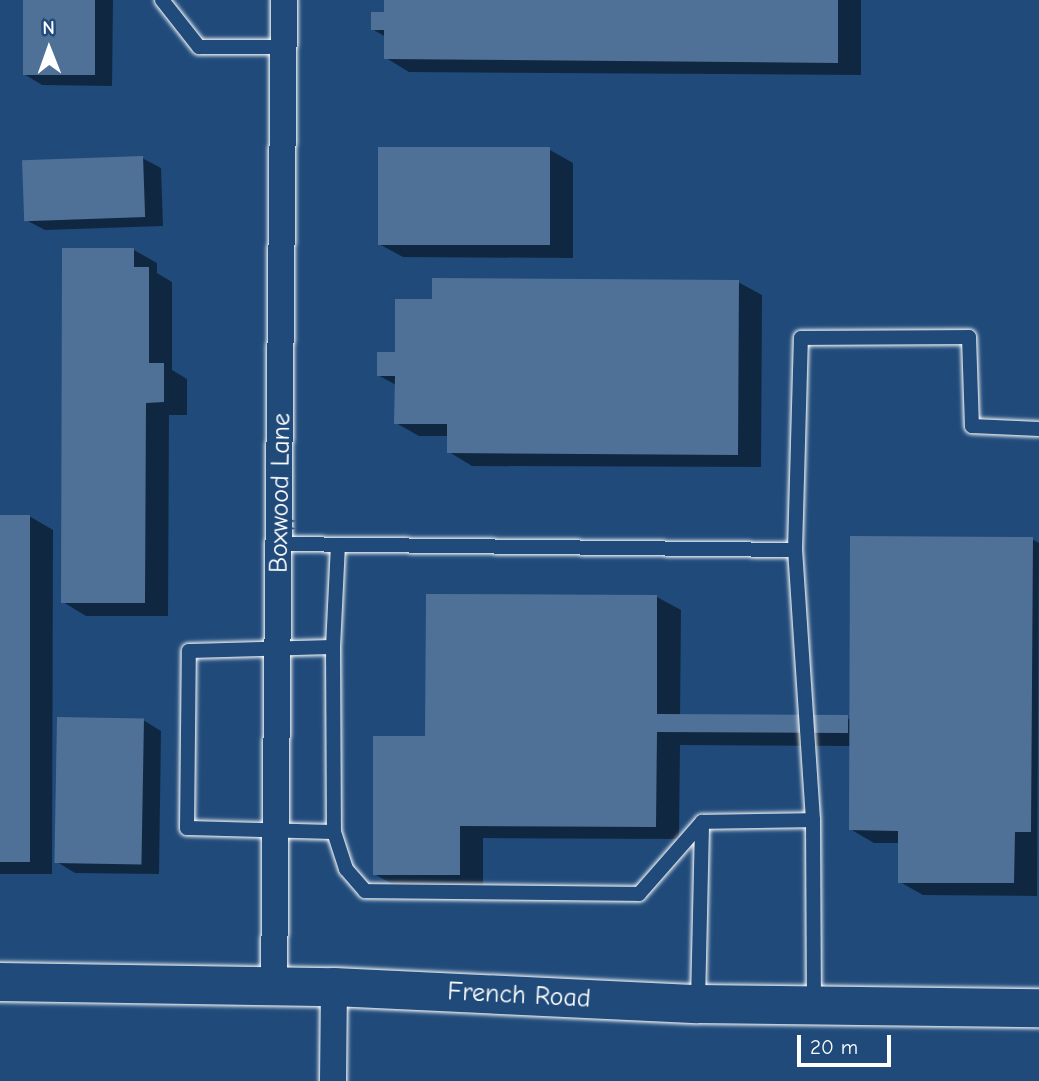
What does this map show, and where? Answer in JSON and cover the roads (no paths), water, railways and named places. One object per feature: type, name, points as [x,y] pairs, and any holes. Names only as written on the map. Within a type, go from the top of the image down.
[{"type":"main road","name":"French Road","points":[[0,982],[334,987],[698,1004],[1039,1008]]},
{"type":"street","name":"Boxwood Lane","points":[[274,987],[284,0]]},
{"type":"street","points":[[333,1081],[334,987]]},
{"type":"lane","points":[[162,0],[200,47],[284,47]]},
{"type":"lane","points":[[814,1005],[813,820],[795,550],[801,338],[969,337],[972,426],[1039,429]]},
{"type":"lane","points":[[280,544],[795,550]]},
{"type":"lane","points":[[338,545],[333,647],[334,832],[346,869],[365,891],[639,894],[702,822],[813,820]]},
{"type":"lane","points":[[333,647],[189,651],[187,828],[334,832]]},
{"type":"lane","points":[[698,1004],[702,822]]}]
